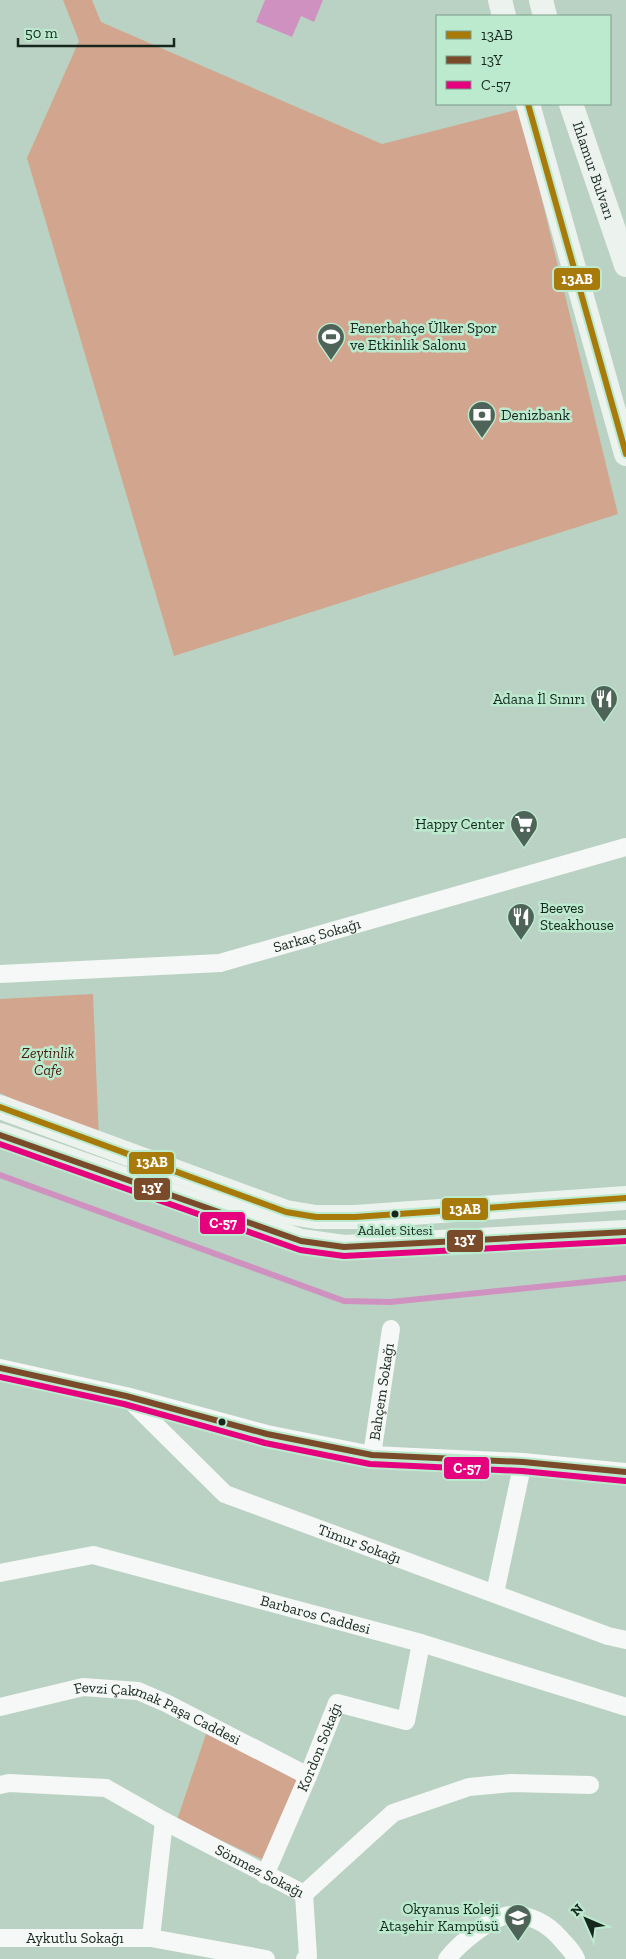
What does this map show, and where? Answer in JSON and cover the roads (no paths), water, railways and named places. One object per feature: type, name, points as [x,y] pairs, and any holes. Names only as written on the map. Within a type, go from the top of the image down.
[{"type":"main road","points":[[500,0],[504,15]]},
{"type":"main road","points":[[541,0],[546,15]]},
{"type":"main road","points":[[528,105],[626,454]]},
{"type":"main road","name":"Ihlamur Bulvarı","points":[[570,105],[626,265]]},
{"type":"main road","points":[[0,1108],[286,1212],[316,1217],[356,1217],[626,1198]]},
{"type":"main road","points":[[0,1136],[301,1241],[344,1247],[626,1232]]},
{"type":"street","name":"Sarkaç Sokağı","points":[[0,974],[220,963],[626,847]]},
{"type":"street","name":"Bahçem Sokağı","points":[[372,1455],[391,1329]]},
{"type":"street","points":[[0,1368],[126,1396],[266,1434],[372,1455],[523,1462],[626,1472]]},
{"type":"street","name":"Timur Sokağı","points":[[126,1396],[226,1494],[608,1636],[626,1640]]},
{"type":"street","points":[[494,1593],[523,1462]]},
{"type":"street","name":"Barbaros Caddesi","points":[[0,1573],[93,1555],[421,1643],[626,1707]]},
{"type":"street","name":"Kordon Sokağı","points":[[265,1875],[337,1703],[406,1721],[421,1643]]},
{"type":"street","name":"Fevzi Çakmak Paşa Caddesi","points":[[0,1707],[83,1687],[138,1691],[166,1703],[308,1776]]},
{"type":"street","name":"Sönmez Sokağı","points":[[0,1785],[9,1783],[106,1788],[164,1821],[304,1894],[394,1813],[470,1787],[511,1783],[590,1784]]},
{"type":"street","points":[[151,1938],[164,1821]]},
{"type":"street","points":[[304,1894],[308,1956],[305,1959]]},
{"type":"street","points":[[446,1959],[457,1946],[486,1924],[511,1914],[538,1920],[554,1930],[576,1959]]},
{"type":"street","name":"Aykutlu Sokağı","points":[[0,1938],[151,1938],[266,1959]]},
{"type":"waterway","points":[[0,1175],[344,1301],[390,1302],[626,1278]]},
{"type":"place","name":"Fenerbahçe Ülker Spor ve Etkinlik Salonu","points":[[331,361]]},
{"type":"place","name":"Denizbank","points":[[482,439]]},
{"type":"place","name":"Adana İl Sınırı","points":[[604,723]]},
{"type":"place","name":"Happy Center","points":[[524,848]]},
{"type":"place","name":"Beeves Steakhouse","points":[[521,941]]},
{"type":"place","name":"Adalet Sitesi","points":[[395,1214]]},
{"type":"place","name":"Okyanus Koleji Ataşehir Kampüsü","points":[[518,1942]]},
{"type":"park label","name":"Zeytinlik Cafe","points":[[48,1062]]}]
